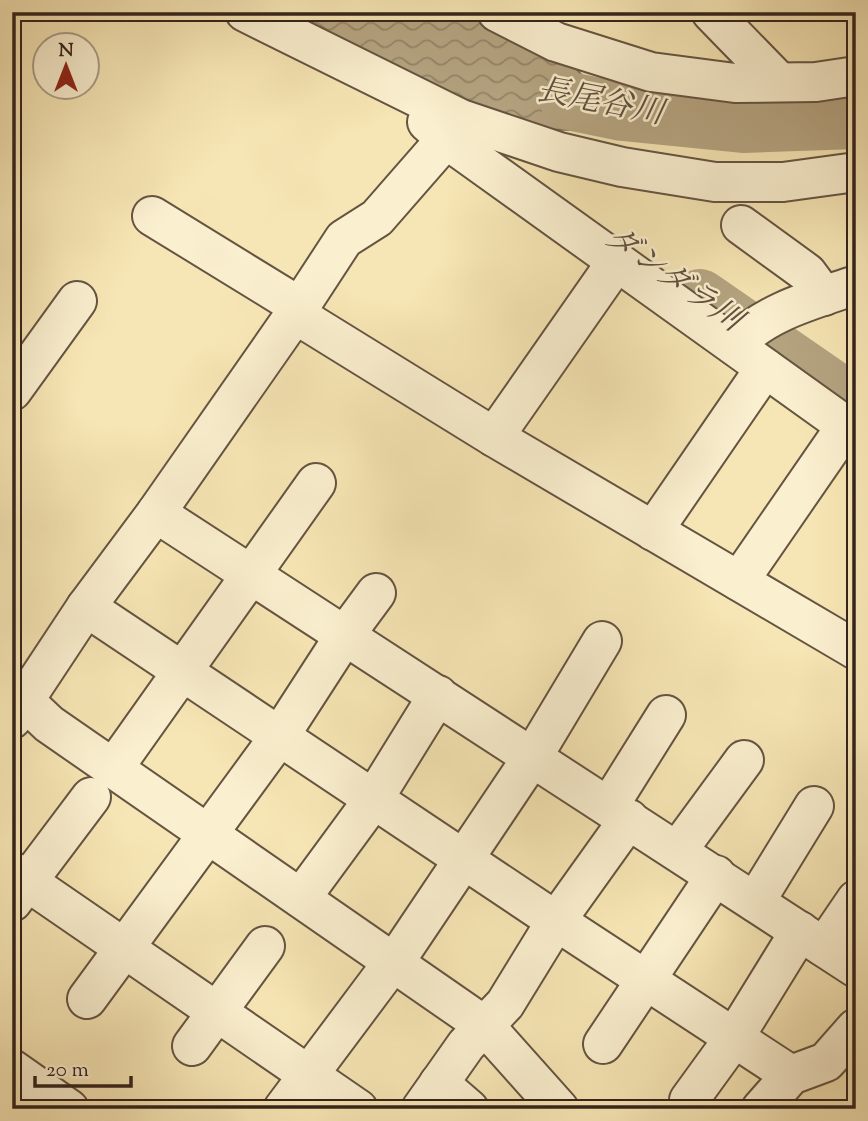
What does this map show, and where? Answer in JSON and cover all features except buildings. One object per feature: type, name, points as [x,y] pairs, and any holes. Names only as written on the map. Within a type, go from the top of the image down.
[{"type":"street","points":[[245,12],[461,119],[559,152],[622,167],[715,182],[783,182],[856,172]]},
{"type":"street","points":[[497,12],[556,42],[650,72],[735,83],[816,82],[856,76]]},
{"type":"street","points":[[711,12],[779,82]]},
{"type":"street","points":[[379,80],[446,139],[617,261],[745,335],[765,368],[851,430],[738,581]]},
{"type":"street","points":[[446,139],[377,218],[344,239],[156,513],[17,703],[49,724],[102,783],[209,834],[301,898],[387,970],[485,1026],[559,1109]]},
{"type":"street","points":[[152,216],[494,437],[856,650]]},
{"type":"street","points":[[741,225],[807,273],[840,291]]},
{"type":"street","points":[[494,437],[617,261]]},
{"type":"street","points":[[745,335],[789,308],[840,291]]},
{"type":"street","points":[[16,378],[77,301]]},
{"type":"street","points":[[653,531],[765,368]]},
{"type":"street","points":[[316,483],[102,783],[18,885],[124,947],[358,1109]]},
{"type":"street","points":[[156,513],[856,968]]},
{"type":"street","points":[[87,999],[279,737],[345,635],[376,593]]},
{"type":"street","points":[[86,607],[555,921],[791,1075]]},
{"type":"street","points":[[283,1109],[387,970],[463,859],[533,756],[602,641]]},
{"type":"street","points":[[301,898],[373,800],[438,695]]},
{"type":"street","points":[[469,1109],[430,1096],[466,1045],[505,1004],[619,812],[666,715]]},
{"type":"street","points":[[678,850],[744,760]]},
{"type":"street","points":[[755,902],[814,806]]},
{"type":"street","points":[[603,1044],[716,875]]},
{"type":"street","points":[[689,1100],[812,939],[856,900]]},
{"type":"street","points":[[192,1046],[265,946]]},
{"type":"street","points":[[761,1109],[791,1075],[826,1062],[856,1028]]},
{"type":"street","points":[[12,1069],[69,1109]]},
{"type":"water","points":[[271,12],[472,12],[575,67],[592,88],[610,101],[642,109],[656,122],[642,131],[512,129]]},
{"type":"waterway","name":"長尾谷川","points":[[569,101],[623,112],[743,124],[856,120]]},
{"type":"waterway","name":"ダンダラ川","points":[[700,298],[856,406]]}]
